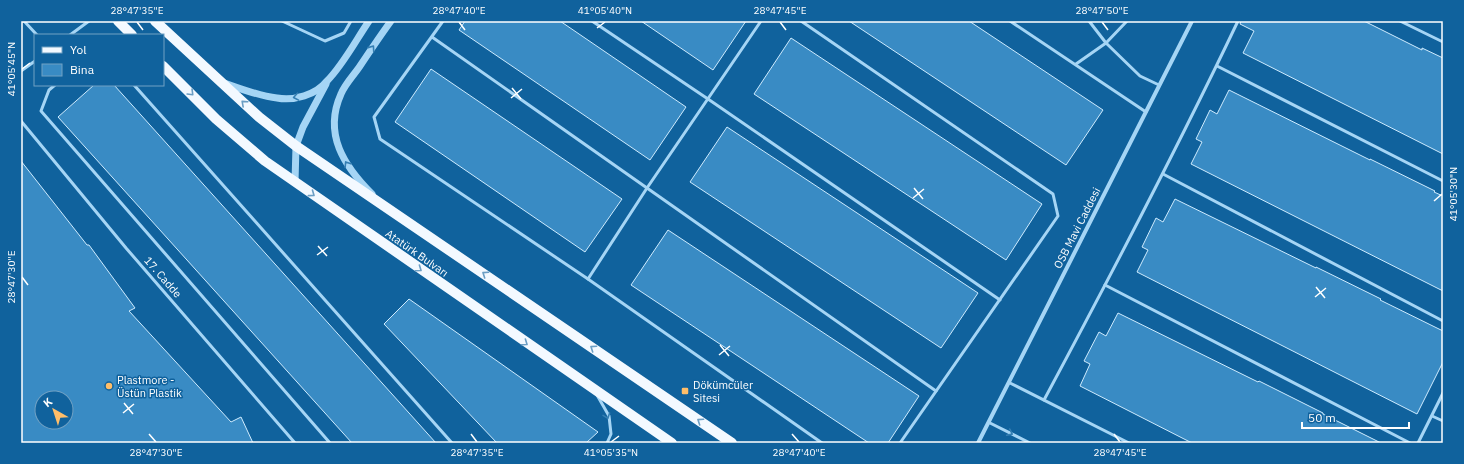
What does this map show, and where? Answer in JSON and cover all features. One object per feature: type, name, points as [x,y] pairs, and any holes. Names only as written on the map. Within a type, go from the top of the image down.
[{"type":"main road","points":[[118,21],[131,34]]},
{"type":"main road","name":"Atatürk Bulvarı","points":[[155,21],[259,117],[296,146],[732,443]]},
{"type":"main road","name":"Atatürk Bulvarı","points":[[164,67],[216,119],[265,161],[672,443]]},
{"type":"street","points":[[295,182],[296,146],[303,127],[327,82],[369,21]]},
{"type":"street","points":[[382,204],[356,178],[347,164],[339,149],[335,136],[334,123],[336,108],[341,92],[391,21]]},
{"type":"street","name":"OSB Mavi Caddesi","points":[[978,443],[990,423],[1192,21]]},
{"type":"street","points":[[220,82],[258,95],[278,99],[297,98],[312,92],[327,82]]},
{"type":"lane","points":[[24,21],[36,34]]},
{"type":"lane","points":[[71,34],[89,21]]},
{"type":"lane","points":[[282,21],[325,40],[344,33],[351,21]]},
{"type":"lane","points":[[442,21],[374,117],[380,139],[588,279],[822,443]]},
{"type":"lane","points":[[592,21],[1000,300]]},
{"type":"lane","points":[[588,279],[761,21]]},
{"type":"lane","points":[[801,21],[1053,194],[1058,216],[900,443]]},
{"type":"lane","points":[[1010,21],[1146,112]]},
{"type":"lane","points":[[1089,21],[1106,43],[1140,76],[1159,85]]},
{"type":"lane","points":[[1076,64],[1106,43],[1127,21]]},
{"type":"lane","points":[[1044,400],[1163,174],[1238,21]]},
{"type":"lane","points":[[1400,21],[1443,42]]},
{"type":"lane","points":[[432,37],[936,391]]},
{"type":"lane","points":[[21,71],[34,62]]},
{"type":"lane","points":[[1217,66],[1443,181]]},
{"type":"lane","points":[[54,86],[49,90],[41,111],[330,443]]},
{"type":"lane","points":[[135,86],[452,443]]},
{"type":"lane","name":"17. Cadde","points":[[21,121],[126,248],[295,443]]},
{"type":"lane","points":[[1163,174],[1443,321]]},
{"type":"lane","points":[[1105,285],[1410,443]]},
{"type":"lane","points":[[1010,383],[1129,443]]},
{"type":"lane","points":[[594,390],[609,416],[611,434],[607,443]]},
{"type":"lane","points":[[1418,443],[1443,393]]},
{"type":"lane","points":[[1432,416],[1443,421]]},
{"type":"lane","points":[[990,423],[1030,443]]},
{"type":"lane","points":[[1019,443],[1021,438]]},
{"type":"building","points":[[465,21],[560,21],[686,107],[650,160],[459,30]]},
{"type":"building","points":[[641,21],[746,21],[713,70]]},
{"type":"building","points":[[849,21],[969,21],[1103,110],[1066,165]]},
{"type":"building","points":[[1241,21],[1364,21],[1422,50],[1422,48],[1443,58],[1443,154],[1243,53],[1254,31],[1240,24]]},
{"type":"building","points":[[791,38],[1042,204],[1006,260],[754,94]]},
{"type":"building","points":[[431,69],[622,199],[585,252],[395,122]]},
{"type":"building","points":[[93,86],[115,86],[436,443],[352,443],[58,117]]},
{"type":"building","points":[[1229,90],[1443,196],[1443,291],[1191,164],[1202,142],[1196,139],[1210,110],[1217,114]]},
{"type":"building","points":[[727,127],[978,293],[941,348],[690,182]]},
{"type":"building","points":[[21,161],[87,245],[89,245],[135,308],[129,311],[231,422],[241,417],[253,443],[21,443]]},
{"type":"building","points":[[1175,199],[1381,299],[1380,300],[1443,331],[1443,362],[1417,414],[1137,272],[1148,250],[1142,247],[1156,218],[1163,222]]},
{"type":"building","points":[[668,230],[919,396],[888,443],[869,443],[631,285]]},
{"type":"building","points":[[409,299],[598,432],[586,443],[497,443],[384,324]]},
{"type":"building","points":[[1118,313],[1258,382],[1259,381],[1381,443],[1192,443],[1080,386],[1090,364],[1084,361],[1099,332],[1106,336]]},
{"type":"place","name":"Plastmore - Üstün Plastik","points":[[109,386]]},
{"type":"place","name":"Dökümcüler Sitesi","points":[[685,391]]}]
